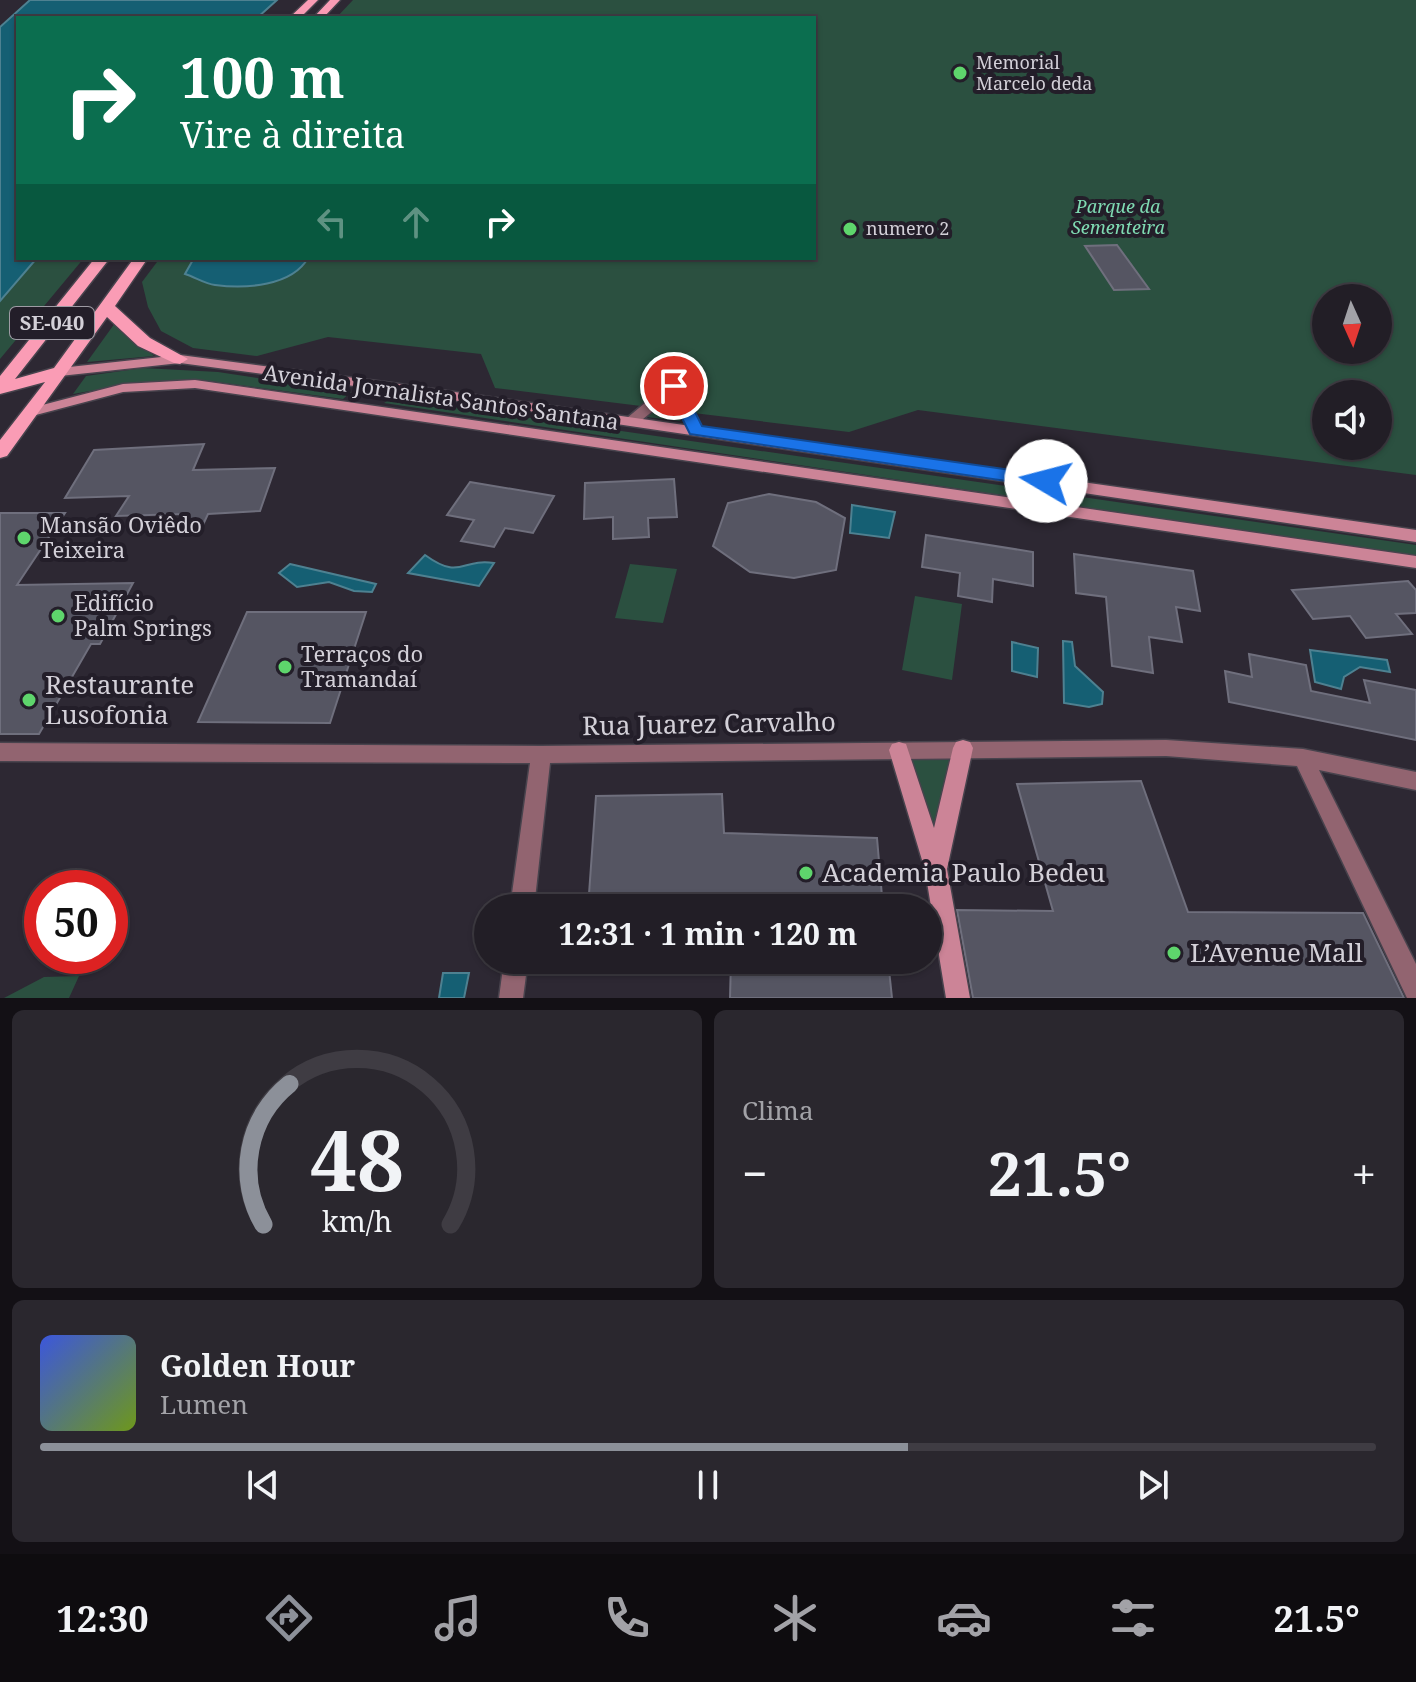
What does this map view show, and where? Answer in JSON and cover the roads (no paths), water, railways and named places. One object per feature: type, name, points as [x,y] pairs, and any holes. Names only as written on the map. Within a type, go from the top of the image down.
[{"type":"main road","points":[[296,16],[313,0]]},
{"type":"main road","points":[[320,16],[335,0]]},
{"type":"main road","name":"SE-040","points":[[0,388],[101,260]]},
{"type":"main road","name":"SE-040","points":[[0,452],[140,260]]},
{"type":"main road","points":[[106,307],[144,342],[180,359]]},
{"type":"main road","name":"Avenida Jornalista Santos Santana","points":[[60,372],[180,359],[696,430],[1416,536]]},
{"type":"main road","points":[[0,388],[60,372]]},
{"type":"main road","name":"Avenida Jornalista Santos Santana","points":[[32,412],[123,388],[171,383],[215,386],[1416,562]]},
{"type":"main road","points":[[347,406],[361,391],[392,387]]},
{"type":"main road","points":[[936,870],[963,748]]},
{"type":"main road","points":[[899,750],[936,870],[958,998]]},
{"type":"street","points":[[632,421],[674,386],[696,430]]},
{"type":"street","name":"Rua Juarez Carvalho","points":[[0,752],[541,755],[1166,748],[1303,758],[1416,781]]},
{"type":"street","points":[[524,894],[541,755]]},
{"type":"street","points":[[1303,758],[1416,990]]},
{"type":"street","points":[[511,998],[514,974]]},
{"type":"water","points":[[30,0],[277,0],[259,16],[16,16],[16,260],[35,260],[0,301],[0,27]]},
{"type":"water","points":[[193,260],[306,260],[291,275],[254,286],[211,284],[185,274]]},
{"type":"water","points":[[852,505],[895,512],[889,538],[850,533]]},
{"type":"water","points":[[425,555],[454,568],[494,563],[479,586],[408,573]]},
{"type":"water","points":[[290,564],[376,584],[372,592],[354,591],[329,582],[297,587],[279,573]]},
{"type":"water","points":[[1063,641],[1072,642],[1075,666],[1103,692],[1102,704],[1089,707],[1064,703]]},
{"type":"water","points":[[1012,642],[1038,648],[1037,677],[1012,671]]},
{"type":"water","points":[[1310,650],[1387,660],[1390,672],[1360,667],[1344,677],[1341,689],[1315,682]]},
{"type":"water","points":[[443,973],[469,973],[464,998],[439,998]]},
{"type":"place","name":"Memorial Marcelo deda","points":[[960,73]]},
{"type":"place","name":"numero 2","points":[[850,229]]},
{"type":"place","name":"Mansão Oviêdo Teixeira","points":[[24,538]]},
{"type":"place","name":"Edifício Palm Springs","points":[[58,616]]},
{"type":"place","name":"Terraços do Tramandaí","points":[[285,667]]},
{"type":"place","name":"Restaurante Lusofonia","points":[[29,700]]},
{"type":"place","name":"Academia Paulo Bedeu","points":[[806,873]]},
{"type":"place","name":"L’Avenue Mall","points":[[1174,953]]},
{"type":"park label","name":"Parque da Sementeira","points":[[1118,217]]}]
